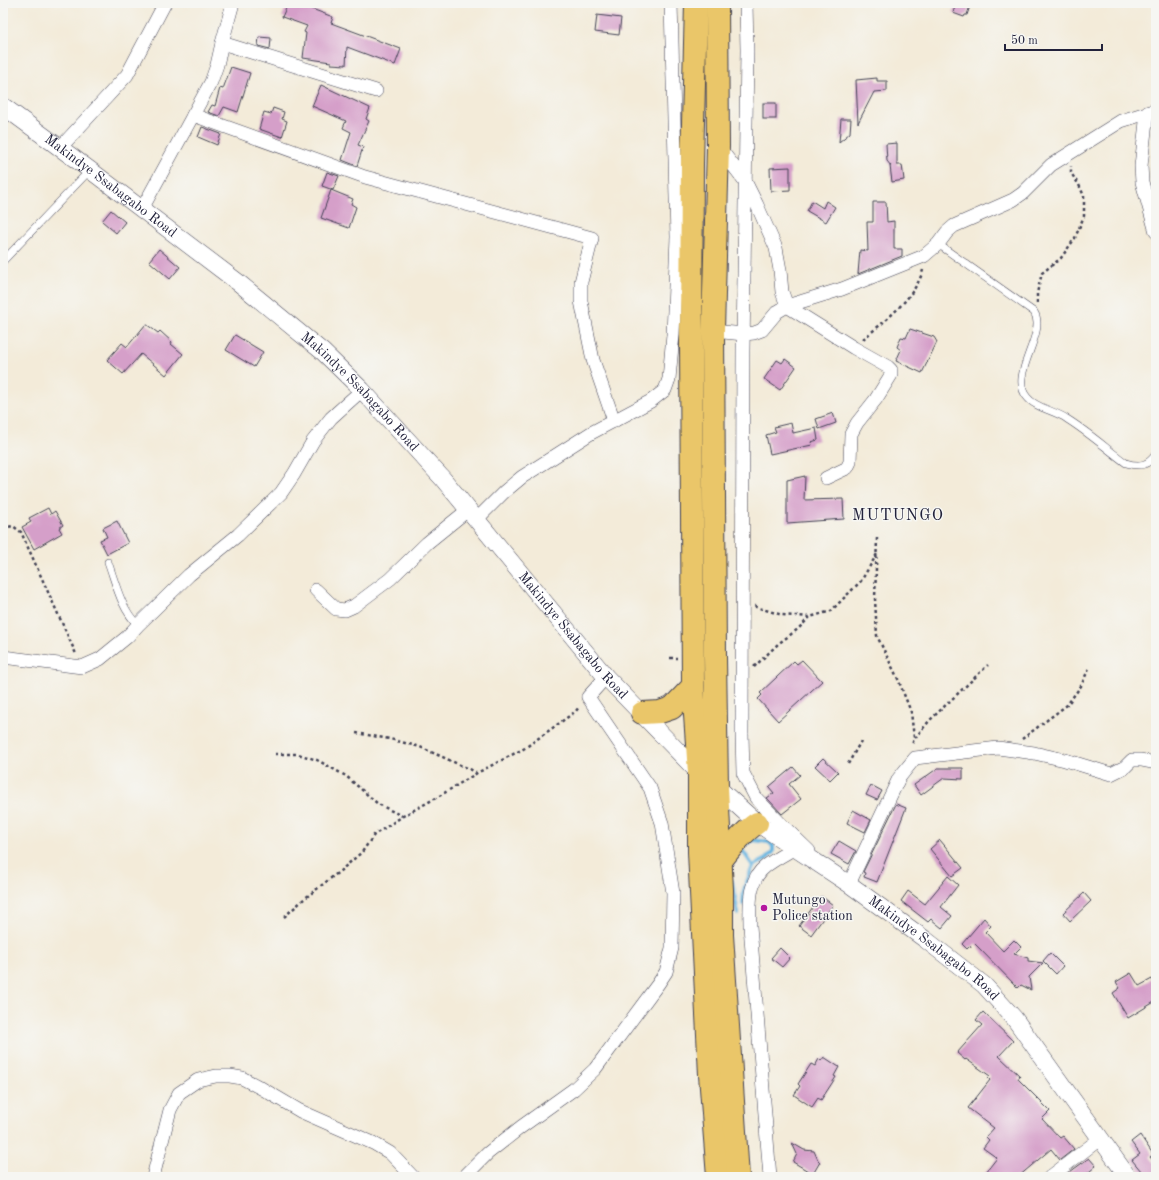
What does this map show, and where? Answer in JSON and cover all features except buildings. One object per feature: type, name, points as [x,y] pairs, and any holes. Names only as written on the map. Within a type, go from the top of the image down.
[{"type":"highway","points":[[696,3],[692,164],[691,345],[693,686],[699,773],[699,852],[710,1075],[718,1177]]},
{"type":"highway","points":[[717,3],[718,146],[713,332],[713,551],[717,787],[722,890],[722,935],[738,1177]]},
{"type":"highway","points":[[642,713],[660,712],[672,708],[693,686]]},
{"type":"highway","points":[[720,862],[730,849],[751,827],[757,823]]},
{"type":"street","points":[[60,148],[127,75],[165,3]]},
{"type":"street","points":[[142,209],[214,76],[232,3]]},
{"type":"street","points":[[316,590],[336,609],[345,610],[354,606],[390,580],[427,543],[473,514],[522,477],[591,433],[650,401],[665,390],[669,379],[674,335],[677,237],[671,3]]},
{"type":"street","points":[[746,3],[747,58],[742,679],[743,773],[756,798],[832,873]]},
{"type":"street","points":[[222,43],[376,91]]},
{"type":"street","name":"Makindye Ssabagabo Road","points":[[3,106],[240,283],[323,352],[362,390],[473,514],[606,677],[699,773],[757,823],[849,884],[926,940],[984,985],[1014,1018],[1128,1177]]},
{"type":"street","points":[[713,332],[744,334],[754,333],[762,330],[777,312],[787,306],[842,289],[924,256],[938,244],[947,232],[954,226],[1013,200],[1023,193],[1051,165],[1121,121],[1151,111],[1141,166],[1142,182],[1156,232]]},
{"type":"street","points":[[193,115],[365,177],[592,238],[581,282],[581,301],[593,360],[614,421]]},
{"type":"street","points":[[718,146],[746,181],[776,248],[782,292],[787,306],[891,370],[891,375],[876,399],[857,423],[851,434],[850,462],[847,468],[826,478]]},
{"type":"street","points":[[3,657],[82,667],[100,659],[127,637],[189,575],[238,535],[281,493],[318,435],[331,418],[362,390]]},
{"type":"street","points":[[464,1177],[488,1153],[574,1089],[595,1069],[666,972],[672,948],[673,893],[662,823],[650,788],[588,697],[606,677]]},
{"type":"street","points":[[849,884],[903,771],[915,758],[998,748],[1034,753],[1065,760],[1111,774],[1126,768],[1132,760],[1156,763]]},
{"type":"street","points":[[770,1177],[750,926],[750,896],[755,880],[764,867],[795,848]]},
{"type":"street","points":[[153,1177],[170,1110],[179,1093],[198,1080],[216,1076],[230,1076],[242,1078],[300,1111],[373,1143],[390,1153],[413,1177]]},
{"type":"street","points":[[1050,1177],[1101,1138]]},
{"type":"lane","points":[[3,261],[90,170]]},
{"type":"lane","points":[[938,244],[1034,312],[1037,322],[1036,332],[1022,373],[1022,386],[1026,397],[1034,403],[1067,418],[1126,464],[1136,466],[1148,463],[1156,454]]},
{"type":"lane","points":[[108,562],[126,610],[138,625]]},
{"type":"path","points":[[1036,316],[1037,293],[1042,273],[1061,258],[1075,238],[1084,216],[1084,196],[1079,184],[1071,173],[1071,163],[1076,149]]},
{"type":"path","points":[[854,348],[888,318],[912,291],[922,272],[924,256]]},
{"type":"path","points":[[3,528],[13,526],[22,532],[68,639],[82,667]]},
{"type":"path","points":[[877,538],[875,600],[878,636],[898,679],[911,712],[914,738]]},
{"type":"path","points":[[743,594],[756,607],[782,615],[810,617],[831,611],[861,581],[877,554]]},
{"type":"path","points":[[742,679],[778,644],[798,629],[810,617]]},
{"type":"path","points":[[903,771],[914,738],[930,720],[988,665]]},
{"type":"path","points":[[1009,749],[1067,705],[1081,686],[1089,668]]},
{"type":"path","points":[[284,917],[304,899],[357,857],[374,835],[476,773],[525,748],[576,711],[588,697]]},
{"type":"path","points":[[356,733],[390,739],[420,747],[476,773]]},
{"type":"path","points":[[848,764],[861,741]]},
{"type":"path","points":[[275,754],[298,754],[317,760],[346,776],[378,804],[403,816]]},
{"type":"waterway","points":[[743,904],[744,890],[753,866],[765,860],[773,852],[773,846],[769,842],[753,840],[748,843]]},
{"type":"waterway","points":[[741,848],[753,866]]},
{"type":"waterway","points":[[732,881],[738,914]]},
{"type":"place","name":"Mutungo Police station","points":[[764,908]]},
{"type":"district","name":"MUTUNGO","points":[[898,516]]}]
